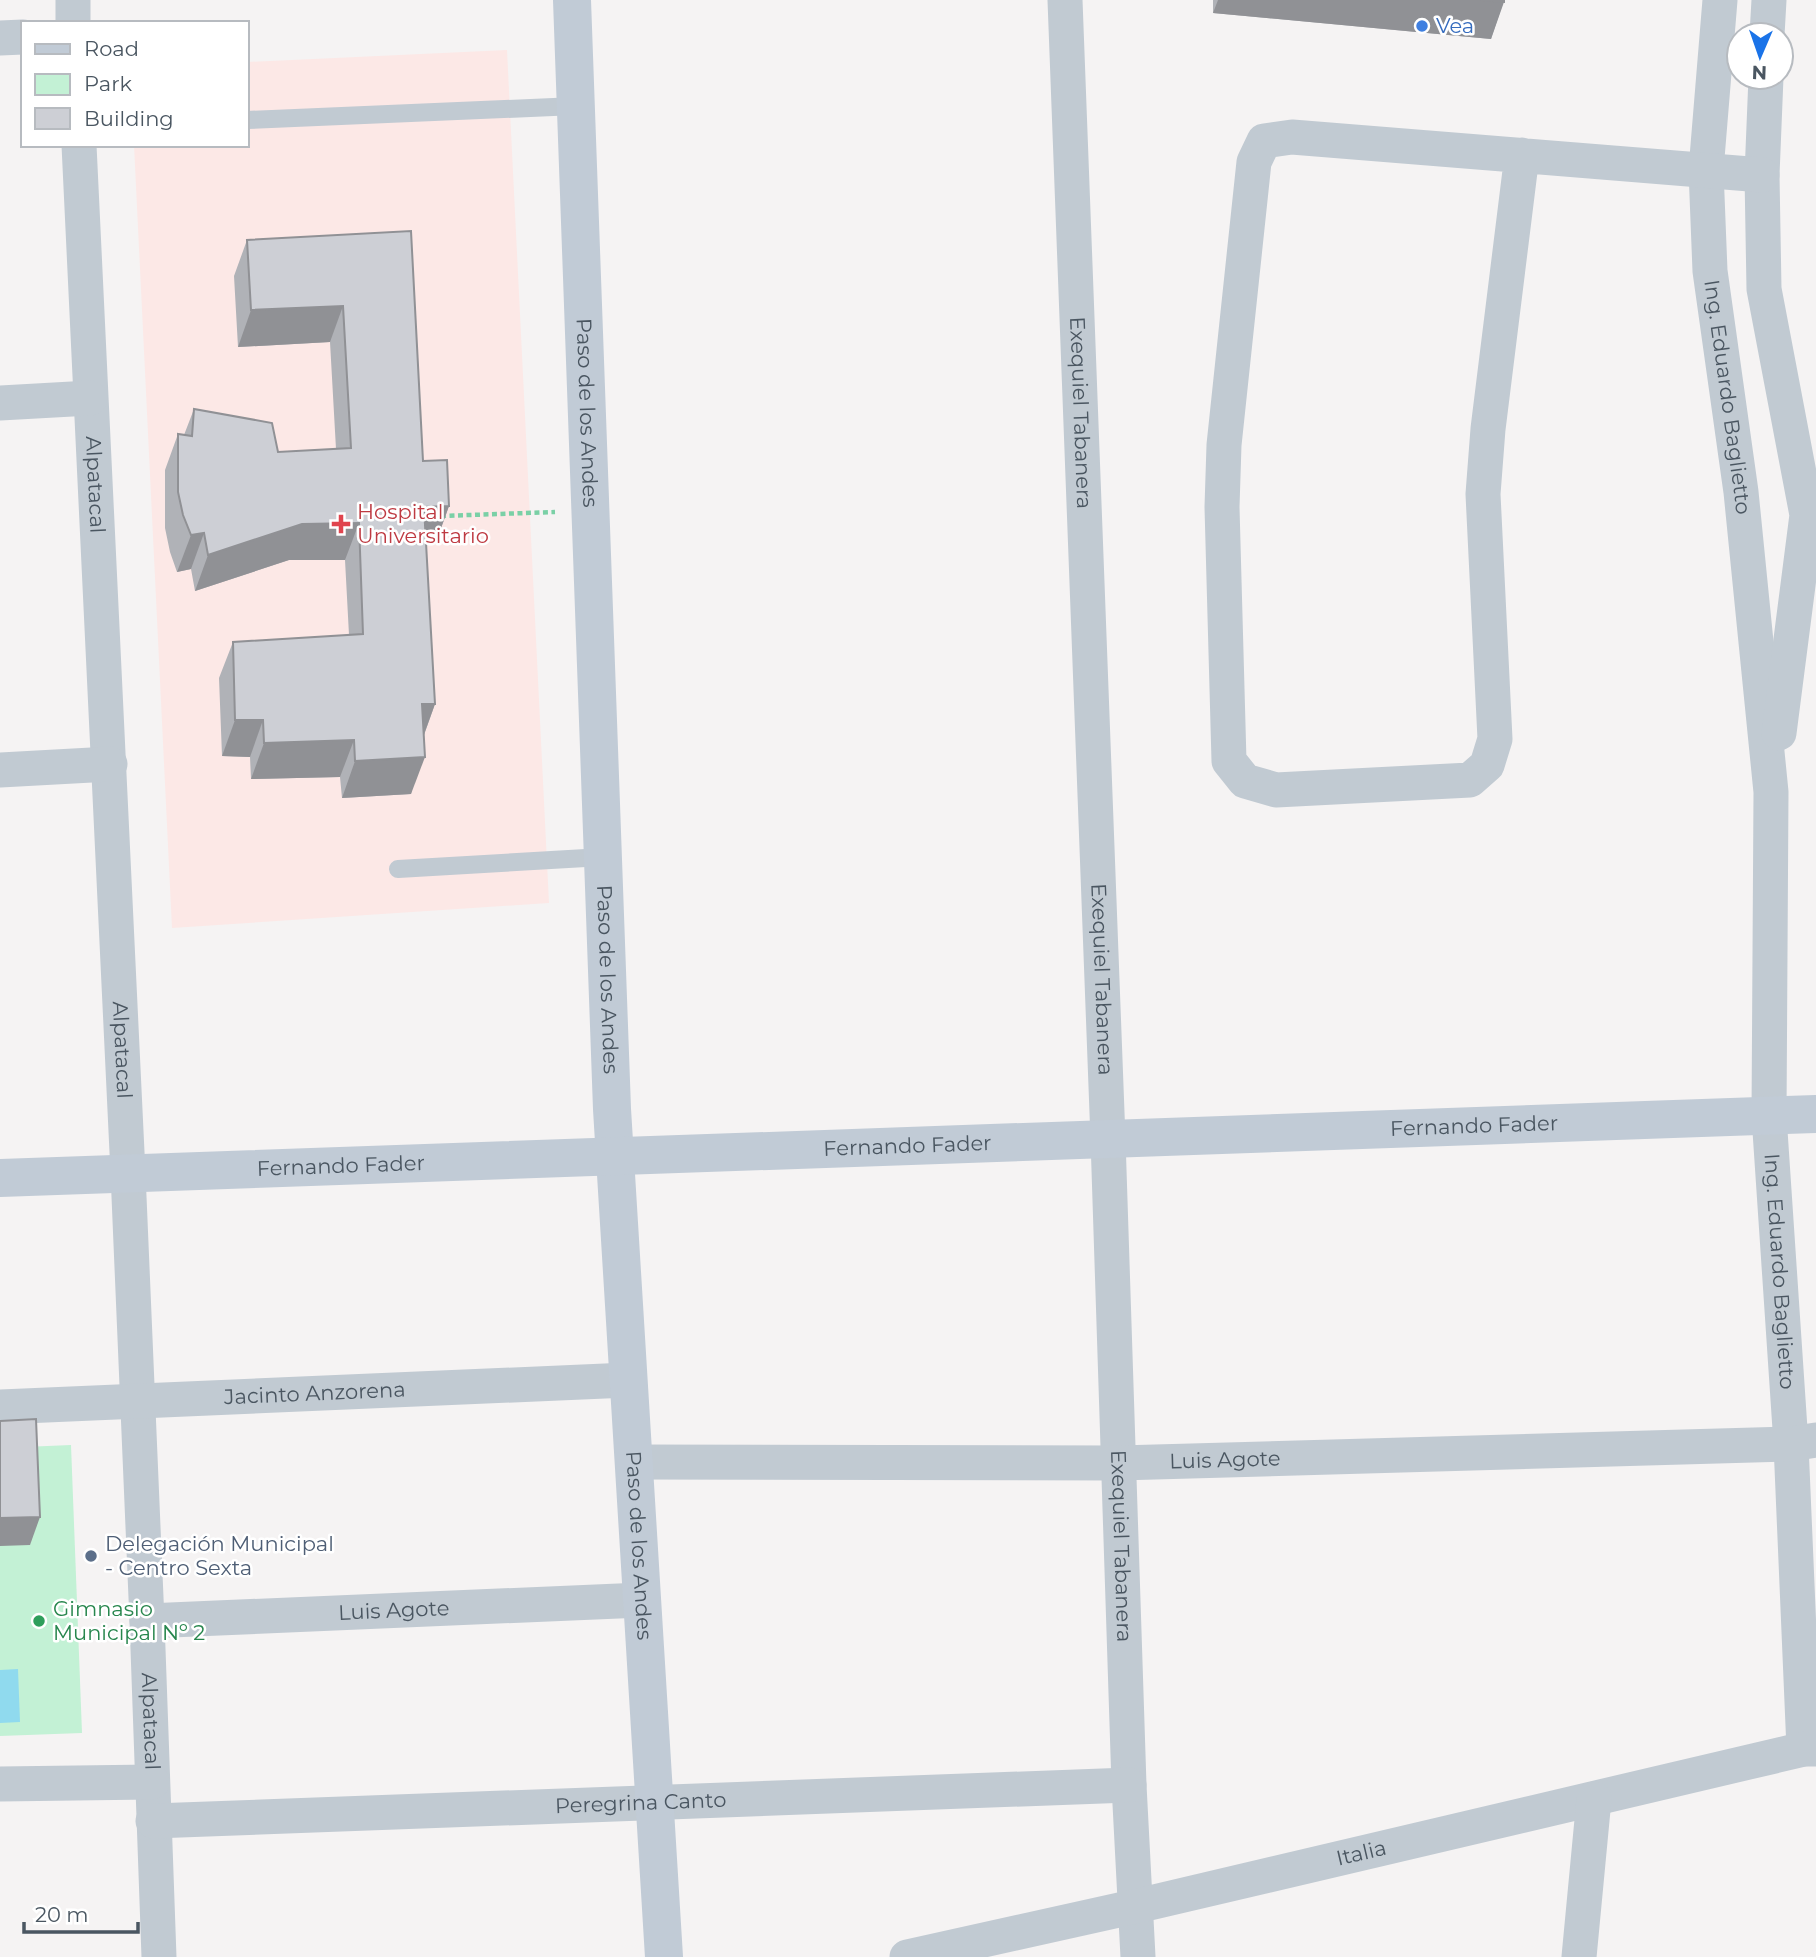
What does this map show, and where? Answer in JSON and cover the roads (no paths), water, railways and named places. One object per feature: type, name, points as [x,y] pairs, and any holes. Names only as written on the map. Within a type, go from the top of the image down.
[{"type":"street","points":[[73,0],[73,21]]},
{"type":"street","name":"Paso de los Andes","points":[[572,0],[615,1158],[664,1957]]},
{"type":"street","name":"Exequiel Tabanera","points":[[1065,0],[1108,1139],[1129,1785],[1138,1957]]},
{"type":"street","name":"Ing. Eduardo Baglietto","points":[[1720,0],[1706,170],[1710,271],[1741,492],[1771,792],[1769,1116],[1803,1442],[1810,1749]]},
{"type":"street","points":[[1763,0],[1769,0],[1768,21]]},
{"type":"street","points":[[0,38],[21,37]]},
{"type":"street","name":"Ing. Eduardo Baglietto","points":[[1765,91],[1762,175],[1764,289],[1807,515],[1771,792]]},
{"type":"street","points":[[1522,155],[1488,429],[1483,494],[1495,739],[1487,765],[1470,780],[1276,790],[1245,781],[1229,761],[1222,507],[1224,445],[1254,162],[1264,141],[1292,136],[1706,170],[1762,175]]},
{"type":"street","name":"Alpatacal","points":[[79,147],[110,764],[159,1957]]},
{"type":"street","points":[[0,403],[90,398]]},
{"type":"street","points":[[0,770],[110,764]]},
{"type":"street","name":"Fernando Fader","points":[[0,1178],[1816,1114]]},
{"type":"street","name":"Jacinto Anzorena","points":[[0,1407],[628,1380]]},
{"type":"street","name":"Luis Agote","points":[[633,1462],[1119,1463],[1803,1442]]},
{"type":"street","name":"Luis Agote","points":[[147,1621],[642,1600]]},
{"type":"street","name":"Italia","points":[[907,1957],[1810,1749]]},
{"type":"street","points":[[0,1784],[152,1782]]},
{"type":"street","name":"Peregrina Canto","points":[[153,1821],[1129,1785]]},
{"type":"street","points":[[1579,1957],[1594,1799]]},
{"type":"lane","points":[[248,120],[576,106]]},
{"type":"lane","points":[[398,869],[603,857]]},
{"type":"water","points":[[18,1669],[20,1722],[0,1723],[0,1670]]},
{"type":"place","name":"Vea","points":[[1422,26]]},
{"type":"place","name":"Hospital Universitario","points":[[341,524]]},
{"type":"place","name":"Delegación Municipal - Centro Sexta","points":[[91,1556]]},
{"type":"place","name":"Gimnasio Municipal Nº 2","points":[[39,1621]]}]
